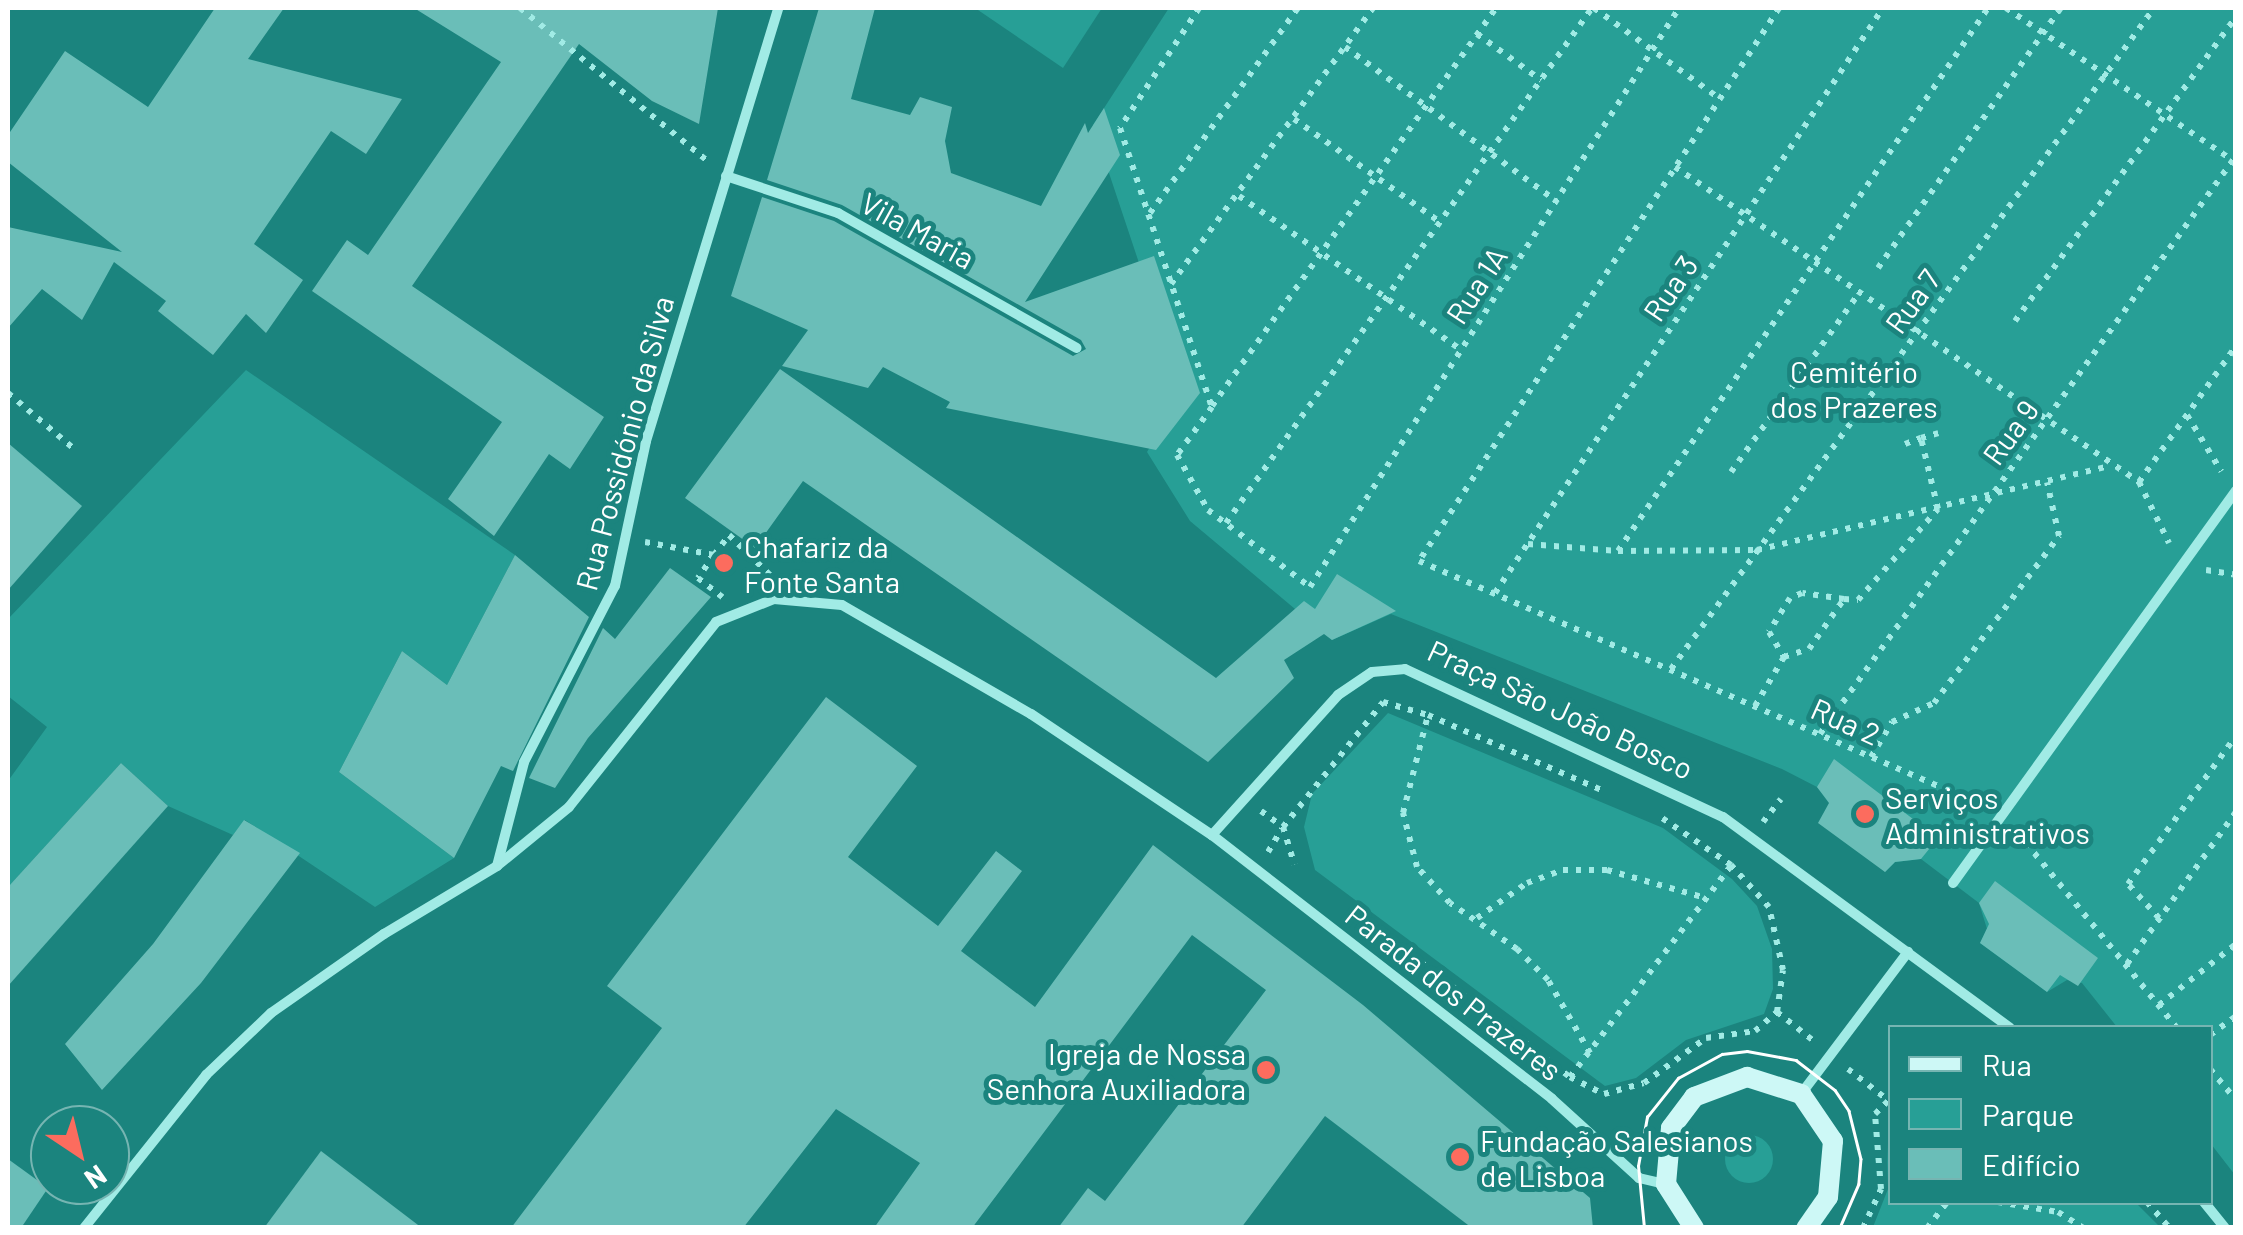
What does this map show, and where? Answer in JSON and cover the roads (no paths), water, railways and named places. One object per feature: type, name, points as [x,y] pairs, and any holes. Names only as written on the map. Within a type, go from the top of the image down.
[{"type":"street","name":"Rua Possidónio da Silva","points":[[497,866],[524,762],[606,607],[627,539],[646,442],[778,8]]},
{"type":"street","name":"Vila Maria","points":[[726,176],[838,213],[1077,348]]},
{"type":"street","points":[[1953,883],[2235,491]]},
{"type":"street","name":"Parada dos Prazeres","points":[[497,866],[569,807],[691,648],[734,611],[774,599],[819,599],[879,620],[1212,835],[1552,1099],[1640,1178],[1666,1184]]},
{"type":"street","name":"Praça São João Bosco","points":[[1212,835],[1338,695],[1372,672],[1405,669],[1723,817],[2006,1025]]},
{"type":"street","points":[[84,1228],[206,1076],[272,1014],[384,934],[497,866]]},
{"type":"street","points":[[1801,1094],[1908,952]]},
{"type":"street","points":[[1694,1228],[1666,1184],[1665,1146],[1694,1097],[1747,1077],[1801,1094],[1826,1122],[1836,1160],[1828,1197],[1806,1228]]},
{"type":"street","points":[[2206,1205],[2225,1228]]},
{"type":"tram line","points":[[1644,1228],[1638,1166],[1647,1117],[1678,1078],[1722,1054],[1747,1051],[1796,1060],[1835,1090],[1849,1111],[1861,1159],[1859,1184],[1840,1228]]},
{"type":"place","name":"Chafariz da Fonte Santa","points":[[724,563]]},
{"type":"place","name":"Serviços Administrativos","points":[[1865,814]]},
{"type":"place","name":"Igreja de Nossa Senhora Auxiliadora","points":[[1266,1070]]},
{"type":"place","name":"Fundação Salesianos de Lisboa","points":[[1460,1157]]},
{"type":"park label","name":"Cemitério dos Prazeres","points":[[1854,388]]}]
